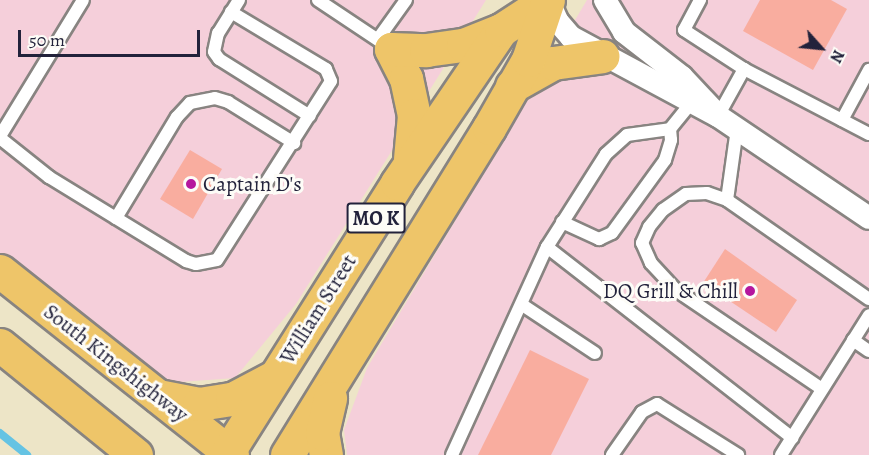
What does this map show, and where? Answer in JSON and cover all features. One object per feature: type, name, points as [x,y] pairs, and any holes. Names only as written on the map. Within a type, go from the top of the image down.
[{"type":"main road","name":"William Street","points":[[229,454],[409,165],[501,30],[548,0]]},
{"type":"main road","name":"MO K","points":[[287,455],[333,385],[528,60],[548,0]]},
{"type":"main road","points":[[384,44],[426,50],[463,45],[501,30]]},
{"type":"main road","points":[[384,44],[406,78],[414,115],[409,165]]},
{"type":"main road","points":[[512,86],[553,63],[603,56]]},
{"type":"main road","name":"South Kingshighway","points":[[0,271],[229,454]]},
{"type":"main road","points":[[0,345],[136,455]]},
{"type":"main road","points":[[157,395],[199,404],[232,399],[276,376]]},
{"type":"main road","points":[[326,455],[322,433],[333,385]]},
{"type":"street","points":[[548,0],[558,22],[571,37],[690,104],[718,116],[869,218]]},
{"type":"street","points":[[605,0],[624,32],[688,83],[718,116]]},
{"type":"lane","points":[[83,0],[0,137],[49,177],[186,261],[196,264],[217,260],[328,88],[330,73],[231,12]]},
{"type":"lane","points":[[239,0],[214,43],[219,59],[310,116]]},
{"type":"lane","points":[[318,0],[384,44],[406,0]]},
{"type":"lane","points":[[700,0],[684,30],[744,69],[869,134]]},
{"type":"lane","points":[[718,116],[744,69]]},
{"type":"lane","points":[[842,120],[869,70]]},
{"type":"lane","points":[[116,218],[177,117],[190,104],[215,98],[228,102],[294,143]]},
{"type":"lane","points":[[452,455],[524,306],[547,247],[562,222],[618,141],[627,135],[670,129],[690,104]]},
{"type":"lane","points":[[562,222],[599,239],[612,233],[664,160],[671,140],[670,129]]},
{"type":"lane","points":[[728,200],[737,129]]},
{"type":"lane","points":[[822,389],[676,290],[651,263],[642,243],[663,210],[686,194],[707,193],[728,200],[869,299]]},
{"type":"lane","points":[[547,247],[792,438]]},
{"type":"lane","points":[[524,306],[595,353]]},
{"type":"lane","points":[[781,455],[869,315]]},
{"type":"lane","points":[[853,340],[869,351]]},
{"type":"lane","points":[[612,455],[642,412],[657,404],[738,455]]},
{"type":"shaded area","points":[[0,0],[486,0],[296,304],[235,378],[167,383],[0,255]]},
{"type":"shaded area","points":[[587,0],[869,0],[869,455],[347,455],[344,430],[367,368]]},
{"type":"building","points":[[760,0],[831,0],[847,9],[813,70],[743,31]]},
{"type":"building","name":"Captain D's","points":[[190,150],[222,169],[193,219],[160,199]]},
{"type":"building","name":"DQ Grill & Chill","points":[[725,249],[797,300],[776,332],[703,283]]},
{"type":"building","points":[[530,350],[589,379],[551,455],[478,455]]},
{"type":"waterway","points":[[0,433],[27,455]]},
{"type":"place","name":"Captain D's","points":[[191,184]]},
{"type":"place","name":"DQ Grill & Chill","points":[[750,291]]}]
